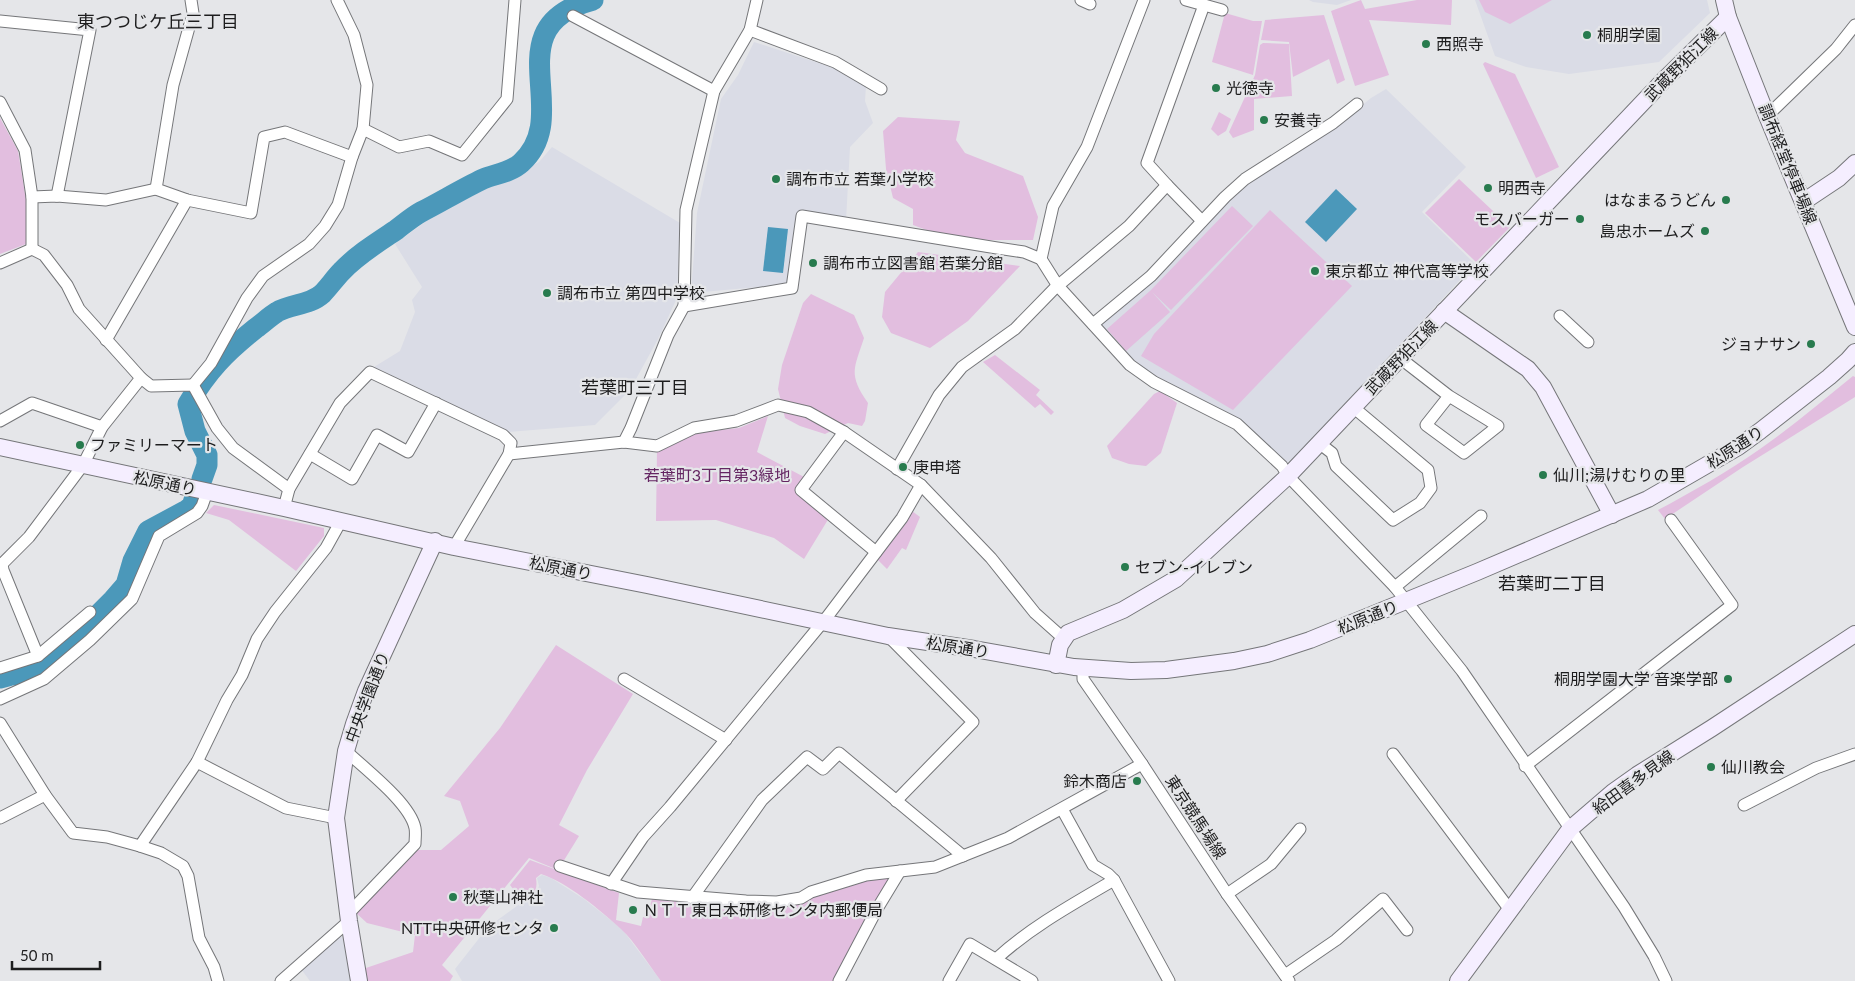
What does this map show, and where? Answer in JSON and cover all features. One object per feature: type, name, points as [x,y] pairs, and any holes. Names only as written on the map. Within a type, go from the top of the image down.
[{"type":"main road","name":"調布経堂停車場線","points":[[1724,0],[1728,17],[1767,116],[1855,327]]},
{"type":"main road","name":"武蔵野狛江線","points":[[1063,638],[1079,627],[1123,610],[1176,579],[1288,476],[1657,87],[1728,17]]},
{"type":"main road","points":[[1804,202],[1839,178],[1855,163]]},
{"type":"main road","points":[[1444,311],[1528,369],[1544,387],[1612,514]]},
{"type":"main road","name":"松原通り","points":[[0,447],[454,546],[888,636],[1084,668],[1131,671],[1166,670],[1234,661],[1267,654],[1310,640],[1407,601],[1656,494],[1738,447],[1783,415],[1829,377],[1855,352]]},
{"type":"main road","name":"中央学園通り","points":[[359,981],[348,918],[336,818],[346,751],[366,691],[435,541]]},
{"type":"main road","name":"給田喜多見線","points":[[1458,981],[1570,829],[1613,792],[1637,775],[1855,634]]},
{"type":"main road","points":[[1056,664],[1063,638]]},
{"type":"street","points":[[156,190],[173,85],[193,12],[191,0]]},
{"type":"street","points":[[32,249],[44,255],[67,284],[79,309],[140,378],[151,386],[193,385],[211,363],[247,298],[263,276],[309,244],[325,226],[338,205],[352,157],[363,129],[367,86],[354,35],[337,0]]},
{"type":"street","points":[[363,129],[399,147],[429,141],[462,154],[507,99],[515,0]]},
{"type":"street","points":[[624,442],[668,335],[684,306],[686,210],[714,91],[750,30],[756,0]]},
{"type":"street","points":[[1041,259],[1053,206],[1087,147],[1144,0]]},
{"type":"street","points":[[1202,221],[1147,163],[1195,2],[1222,10]]},
{"type":"street","points":[[573,16],[714,91]]},
{"type":"street","points":[[0,21],[90,30],[57,196]]},
{"type":"street","points":[[1767,116],[1836,49],[1855,26]]},
{"type":"street","points":[[750,30],[835,62],[881,89]]},
{"type":"street","points":[[0,102],[25,150],[32,197],[32,249]]},
{"type":"street","points":[[1093,324],[1151,276],[1202,221],[1245,179],[1333,123],[1358,104]]},
{"type":"street","points":[[32,197],[57,196],[106,200],[156,190],[187,200],[251,213],[264,137],[285,132],[352,157]]},
{"type":"street","points":[[898,469],[939,394],[955,374],[1015,329],[1058,286],[1130,226],[1167,185]]},
{"type":"street","points":[[106,340],[187,200]]},
{"type":"street","points":[[684,306],[792,288],[802,216],[1024,252],[1041,259],[1058,286],[1130,365],[1154,382],[1237,424],[1282,466],[1288,476],[1395,587],[1462,671],[1525,766],[1624,907],[1654,956],[1666,981]]},
{"type":"street","points":[[0,263],[32,249]]},
{"type":"street","points":[[1560,316],[1588,342]]},
{"type":"street","points":[[1400,358],[1449,396],[1498,426],[1464,453],[1426,425],[1449,396]]},
{"type":"street","points":[[284,508],[289,489],[340,403],[370,372],[503,435],[511,443],[509,454],[454,546]]},
{"type":"street","points":[[38,656],[2,564],[29,538],[83,464],[102,427],[140,378]]},
{"type":"street","points":[[193,385],[217,428],[233,448],[289,489]]},
{"type":"street","points":[[0,421],[32,403],[102,427]]},
{"type":"street","points":[[310,454],[352,479],[377,435],[408,452],[436,403]]},
{"type":"street","points":[[509,454],[624,442],[657,446],[694,428],[736,421],[778,405],[808,412],[844,432],[921,485],[991,558],[1035,613],[1063,638]]},
{"type":"street","points":[[1319,443],[1332,453],[1336,466],[1393,520],[1420,502],[1431,488],[1428,470],[1353,407]]},
{"type":"street","points":[[844,432],[801,490],[876,552]]},
{"type":"street","points":[[611,884],[643,837],[667,811],[822,622],[902,518],[921,485]]},
{"type":"street","points":[[0,699],[44,679],[90,640],[132,599],[159,536],[197,513],[202,506],[207,492]]},
{"type":"street","points":[[1395,587],[1481,516]]},
{"type":"street","points":[[1525,766],[1732,605],[1671,520]]},
{"type":"street","points":[[140,846],[197,762],[227,700],[242,675],[257,640],[275,612],[326,548],[341,521]]},
{"type":"street","points":[[0,668],[38,656],[90,612]]},
{"type":"street","points":[[888,636],[973,722],[896,801]]},
{"type":"street","name":"東京競馬場線","points":[[1084,668],[1083,679],[1142,764],[1227,894],[1287,978]]},
{"type":"street","points":[[624,679],[726,740]]},
{"type":"street","points":[[0,723],[45,795],[73,833],[107,837],[161,852],[183,866],[188,876],[199,938],[214,967],[218,981]]},
{"type":"street","points":[[281,981],[348,918],[416,844],[416,830],[400,801],[346,751]]},
{"type":"street","points":[[692,898],[762,800],[807,757],[823,769],[839,753],[963,856]]},
{"type":"street","points":[[1393,754],[1510,910]]},
{"type":"street","points":[[1744,805],[1816,768],[1855,754]]},
{"type":"street","points":[[197,762],[286,808],[336,818]]},
{"type":"street","points":[[560,866],[638,892],[692,898],[777,902],[801,898],[811,892],[866,875],[936,867],[1008,838],[1142,764]]},
{"type":"street","points":[[0,818],[45,795]]},
{"type":"street","points":[[1062,809],[1092,864],[1114,880],[1169,981]]},
{"type":"street","points":[[1227,894],[1271,864],[1300,829]]},
{"type":"street","points":[[839,981],[881,901],[900,871]]},
{"type":"street","points":[[996,959],[1054,915],[1114,880]]},
{"type":"street","points":[[1287,978],[1336,940],[1383,899],[1407,930]]},
{"type":"street","points":[[949,981],[970,944],[1032,981]]},
{"type":"shaded area","points":[[1309,0],[1351,0],[1337,5]]},
{"type":"shaded area","name":"桐朋学園","points":[[1475,0],[1707,0],[1710,13],[1659,62],[1569,74],[1526,67],[1495,56]]},
{"type":"shaded area","name":"調布市立 若葉小学校","points":[[754,42],[834,68],[866,86],[865,101],[873,123],[850,147],[846,221],[803,212],[792,284],[691,293],[697,213],[721,99],[738,75]]},
{"type":"shaded area","name":"東京都立 神代高等学校","points":[[1386,89],[1466,167],[1422,212],[1475,264],[1291,461],[1287,462],[1144,370],[1100,324],[1245,182],[1338,125],[1371,98]]},
{"type":"shaded area","name":"調布市立 第四中学校","points":[[552,147],[680,223],[677,298],[658,339],[630,390],[595,425],[508,432],[374,367],[400,351],[415,312],[412,300],[422,287],[395,244],[433,216],[539,162]]},
{"type":"shaded area","name":"NTT中央研修センタ","points":[[542,875],[551,878],[584,899],[622,929],[661,981],[462,981],[455,969],[488,927],[536,892],[539,886],[537,878]]},
{"type":"shaded area","points":[[340,936],[345,939],[352,981],[310,981],[301,969]]},
{"type":"green space","points":[[1361,0],[1365,9],[1417,0],[1452,0],[1451,25],[1369,20],[1389,75],[1355,86],[1331,11]]},
{"type":"green space","points":[[1479,0],[1552,0],[1510,24],[1485,12]]},
{"type":"green space","points":[[1225,13],[1253,21],[1262,21],[1253,75],[1212,62]]},
{"type":"green space","points":[[1324,15],[1345,80],[1337,84],[1329,59],[1293,77],[1289,42],[1261,40],[1265,20]]},
{"type":"green space","points":[[1263,43],[1289,44],[1292,96],[1254,99],[1254,130],[1233,138],[1229,132],[1255,75],[1260,45]]},
{"type":"green space","points":[[1485,62],[1515,74],[1559,167],[1536,178],[1483,64]]},
{"type":"green space","points":[[1219,112],[1231,119],[1226,131],[1218,136],[1211,129]]},
{"type":"green space","points":[[898,117],[960,121],[956,140],[965,153],[1023,176],[1038,217],[1033,240],[990,240],[943,236],[913,225],[913,209],[893,198],[886,169],[883,131]]},
{"type":"green space","points":[[0,118],[18,151],[26,200],[26,244],[0,254]]},
{"type":"green space","points":[[1459,179],[1510,227],[1476,262],[1425,213]]},
{"type":"green space","points":[[1232,206],[1253,226],[1171,310],[1152,292],[1170,312],[1126,351],[1107,329],[1151,290]]},
{"type":"green space","points":[[1270,210],[1352,286],[1233,410],[1141,356],[1154,334]]},
{"type":"green space","points":[[918,252],[1020,266],[968,321],[930,348],[891,333],[882,317],[885,292]]},
{"type":"green space","points":[[811,294],[854,315],[864,338],[855,371],[855,378],[868,403],[865,421],[862,426],[848,423],[825,434],[800,426],[785,418],[778,389],[782,365],[803,303]]},
{"type":"green space","points":[[995,355],[1040,390],[1036,395],[1054,412],[1051,415],[1040,404],[1035,408],[983,362]]},
{"type":"green space","points":[[1853,376],[1855,377],[1855,397],[1743,467],[1665,519],[1658,510],[1735,466],[1760,449]]},
{"type":"green space","points":[[1160,391],[1177,403],[1161,453],[1146,466],[1129,464],[1112,458],[1107,446],[1154,394]]},
{"type":"green space","name":"若葉町3丁目第3緑地","points":[[768,416],[757,452],[806,478],[798,491],[829,518],[804,559],[774,538],[716,520],[656,521],[657,450],[694,433],[739,428]]},
{"type":"green space","points":[[214,505],[324,528],[324,536],[296,571],[229,520],[206,513]]},
{"type":"green space","points":[[912,511],[920,517],[906,550],[902,548],[887,569],[877,559],[907,522]]},
{"type":"green space","points":[[556,645],[633,694],[587,770],[559,825],[579,836],[558,870],[529,858],[442,965],[453,976],[450,981],[366,981],[363,969],[413,952],[415,935],[367,923],[355,912],[415,850],[441,850],[469,826],[460,801],[444,796],[500,728]]},
{"type":"green space","points":[[530,860],[619,893],[616,920],[641,926],[643,917],[647,917],[652,899],[691,903],[749,903],[820,892],[846,884],[887,878],[888,880],[837,981],[661,981],[637,947],[621,929],[593,905],[562,883],[541,874],[536,878],[536,889],[534,892],[522,901],[510,885]]},
{"type":"water","points":[[1336,189],[1357,209],[1326,242],[1305,222]]},
{"type":"water","points":[[768,227],[788,229],[783,273],[763,271]]},
{"type":"waterway","points":[[202,479],[207,465],[207,455],[195,431],[188,404],[210,372],[235,346],[271,316],[282,309],[317,298],[354,260],[414,216],[483,179],[508,171],[521,163],[536,143],[541,121],[540,51],[547,30],[563,13],[593,0]]},
{"type":"waterway","points":[[0,678],[29,674],[61,652],[126,585],[133,561],[148,531],[187,510],[192,506],[194,500]]},
{"type":"place","name":"桐朋学園","points":[[1587,35]]},
{"type":"place","name":"西照寺","points":[[1426,44]]},
{"type":"place","name":"光徳寺","points":[[1216,88]]},
{"type":"place","name":"安養寺","points":[[1264,120]]},
{"type":"place","name":"調布市立 若葉小学校","points":[[776,179]]},
{"type":"place","name":"明西寺","points":[[1488,188]]},
{"type":"place","name":"はなまるうどん","points":[[1726,200]]},
{"type":"place","name":"モスバーガー","points":[[1580,219]]},
{"type":"place","name":"島忠ホームズ","points":[[1705,231]]},
{"type":"place","name":"調布市立図書館 若葉分館","points":[[813,263]]},
{"type":"place","name":"東京都立 神代高等学校","points":[[1315,271]]},
{"type":"place","name":"調布市立 第四中学校","points":[[547,293]]},
{"type":"place","name":"ジョナサン","points":[[1811,344]]},
{"type":"place","name":"ファミリーマート","points":[[80,445]]},
{"type":"place","name":"庚申塔","points":[[903,467]]},
{"type":"place","name":"仙川;湯けむりの里","points":[[1543,475]]},
{"type":"place","name":"セブン-イレブン","points":[[1125,567]]},
{"type":"place","name":"桐朋学園大学 音楽学部","points":[[1728,679]]},
{"type":"place","name":"仙川教会","points":[[1711,767]]},
{"type":"place","name":"鈴木商店","points":[[1137,781]]},
{"type":"place","name":"秋葉山神社","points":[[453,897]]},
{"type":"place","name":"ＮＴＴ東日本研修センタ内郵便局","points":[[633,910]]},
{"type":"place","name":"NTT中央研修センタ","points":[[554,928]]},
{"type":"district","name":"東つつじケ丘三丁目","points":[[158,22]]},
{"type":"district","name":"若葉町三丁目","points":[[635,388]]},
{"type":"district","name":"若葉町二丁目","points":[[1552,584]]}]
